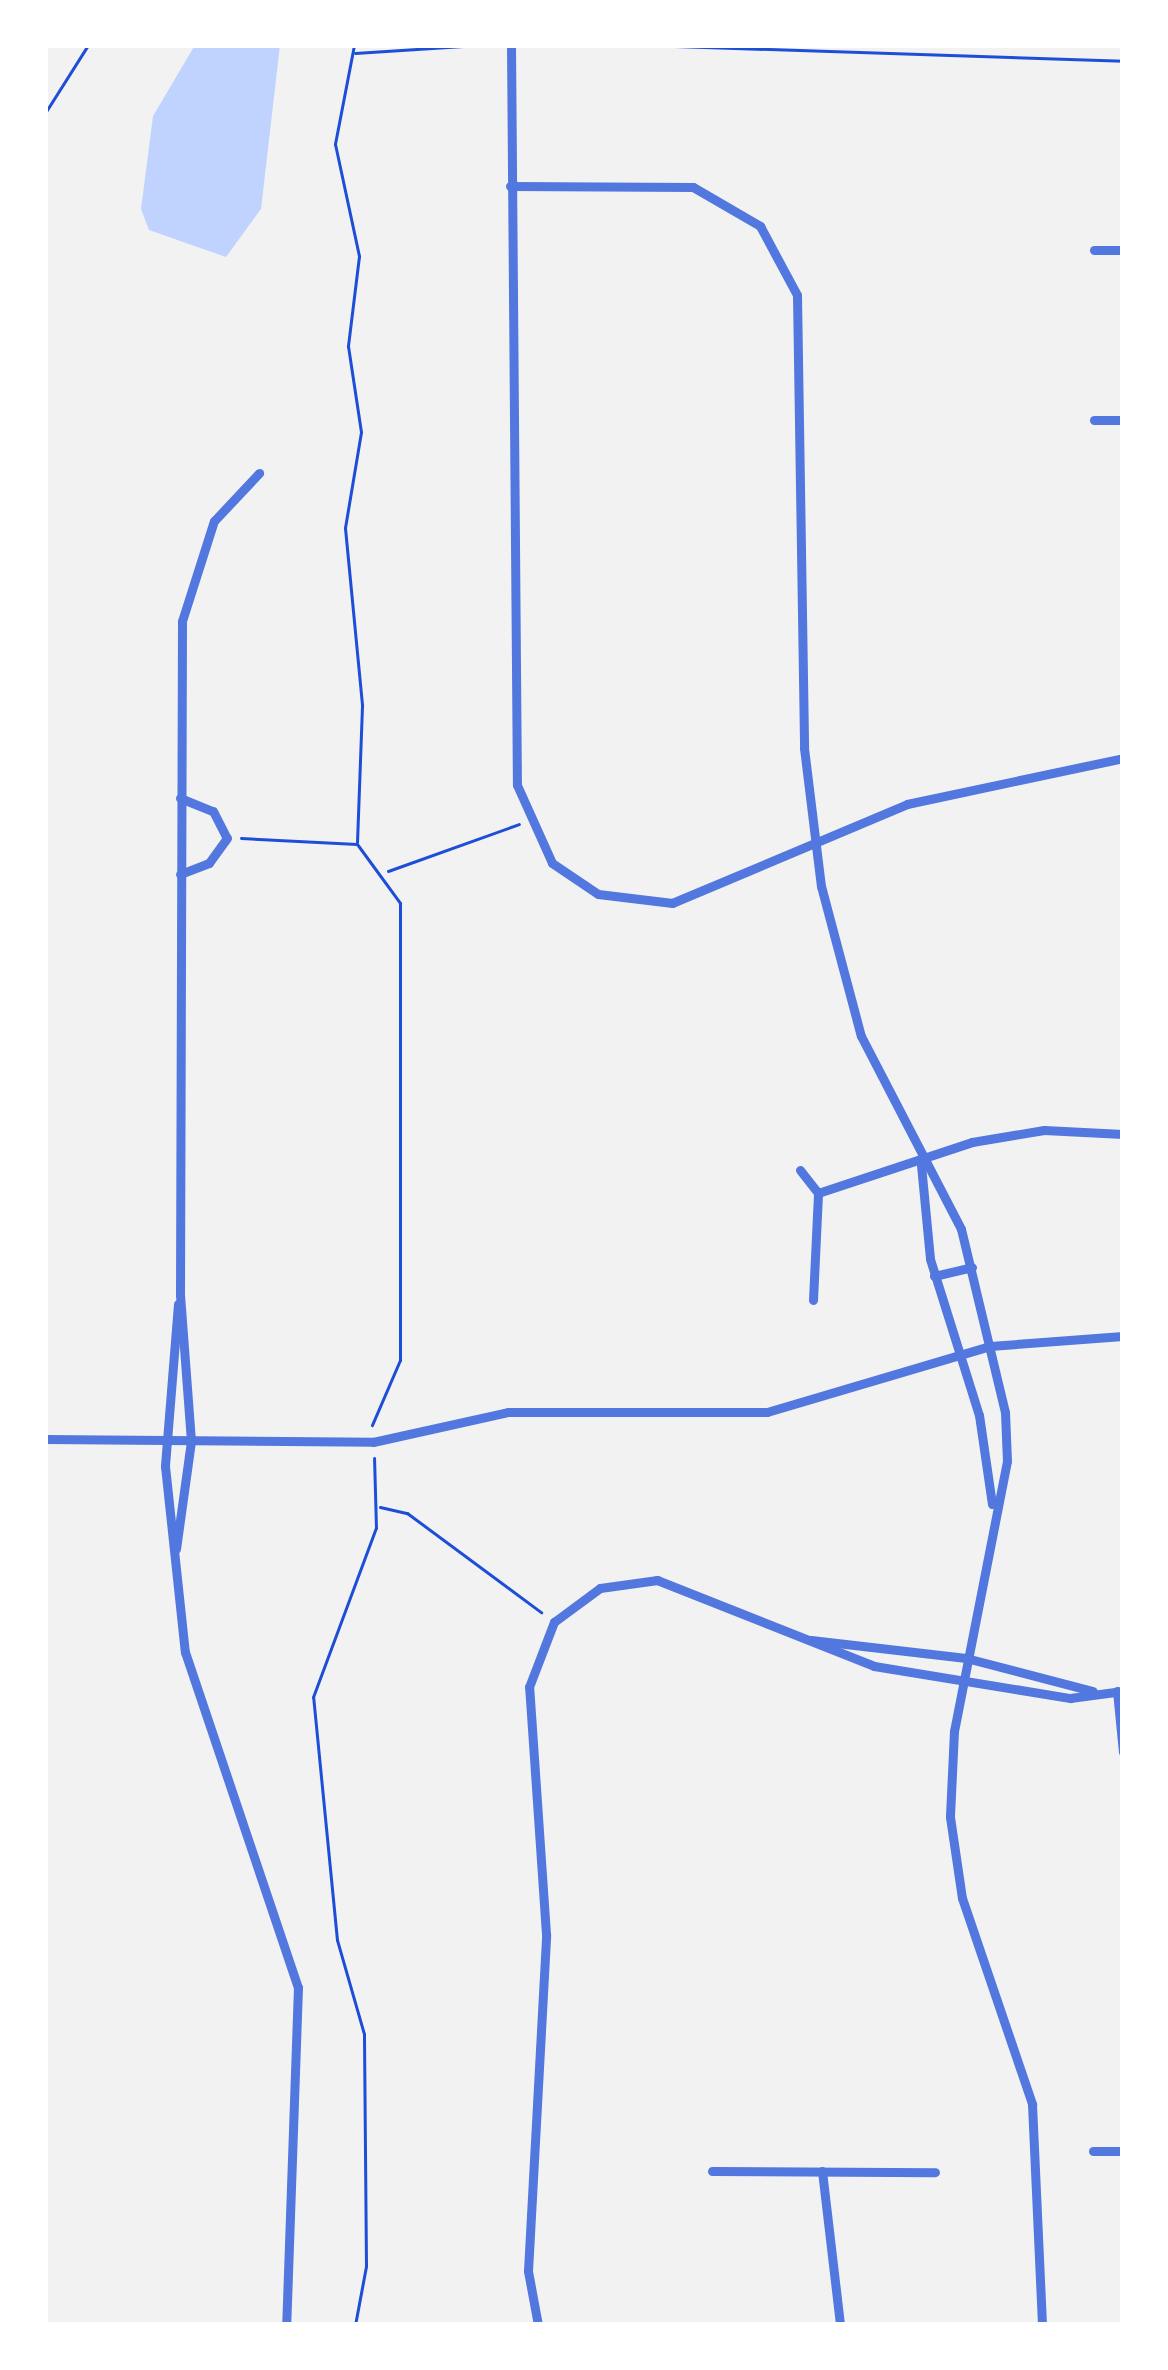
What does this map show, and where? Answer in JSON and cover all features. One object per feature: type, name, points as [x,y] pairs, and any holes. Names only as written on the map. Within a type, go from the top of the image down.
[{"type":"street","points":[[512,45],[517,785],[526,820],[583,885],[653,904],[815,847],[961,788],[1123,758]]},
{"type":"street","points":[[510,186],[693,187],[734,203],[785,258],[797,295],[815,847],[860,1036],[972,1267],[1007,1438],[962,1682],[951,1840],[1032,2104],[1042,2325]]},
{"type":"street","points":[[1094,250],[1123,250]]},
{"type":"street","points":[[1094,419],[1123,420]]},
{"type":"street","points":[[176,1550],[190,1441],[180,1294],[180,798],[189,586],[229,496],[260,473]]},
{"type":"street","points":[[180,798],[213,811],[226,838],[209,862],[180,874]]},
{"type":"street","points":[[818,1193],[920,1157],[1044,1130],[1123,1134]]},
{"type":"street","points":[[920,1157],[934,1276],[992,1504]]},
{"type":"street","points":[[800,1170],[818,1193],[813,1300]]},
{"type":"street","points":[[934,1276],[972,1267]]},
{"type":"street","points":[[180,1294],[165,1441],[194,1685],[287,1928],[298,1987],[286,2325]]},
{"type":"street","points":[[45,1439],[373,1442],[508,1412],[810,1406],[989,1346],[1123,1336]]},
{"type":"street","points":[[538,2325],[528,2271],[546,1934],[529,1687],[554,1622],[600,1588],[643,1579],[811,1640],[852,1661],[962,1682],[1120,1691],[1123,1752]]},
{"type":"street","points":[[811,1640],[967,1658],[1093,1691]]},
{"type":"street","points":[[1093,2151],[1123,2151]]},
{"type":"street","points":[[712,2170],[935,2172]]},
{"type":"street","points":[[822,2171],[840,2325]]},
{"type":"path","points":[[45,113],[88,45]]},
{"type":"path","points":[[354,45],[335,144],[359,256],[348,346],[361,431],[345,528],[362,706],[357,844]]},
{"type":"path","points":[[354,52],[478,45]]},
{"type":"path","points":[[645,45],[1123,61]]},
{"type":"path","points":[[386,872],[526,820]]},
{"type":"path","points":[[226,838],[357,844],[386,872],[407,938],[400,1352],[373,1408],[378,1507],[313,1697],[337,1940],[364,2034],[366,2266],[355,2325]]},
{"type":"path","points":[[378,1507],[414,1517],[554,1622]]},
{"type":"water","points":[[195,45],[280,45],[261,209],[226,257],[149,230],[141,209],[153,116]]}]
